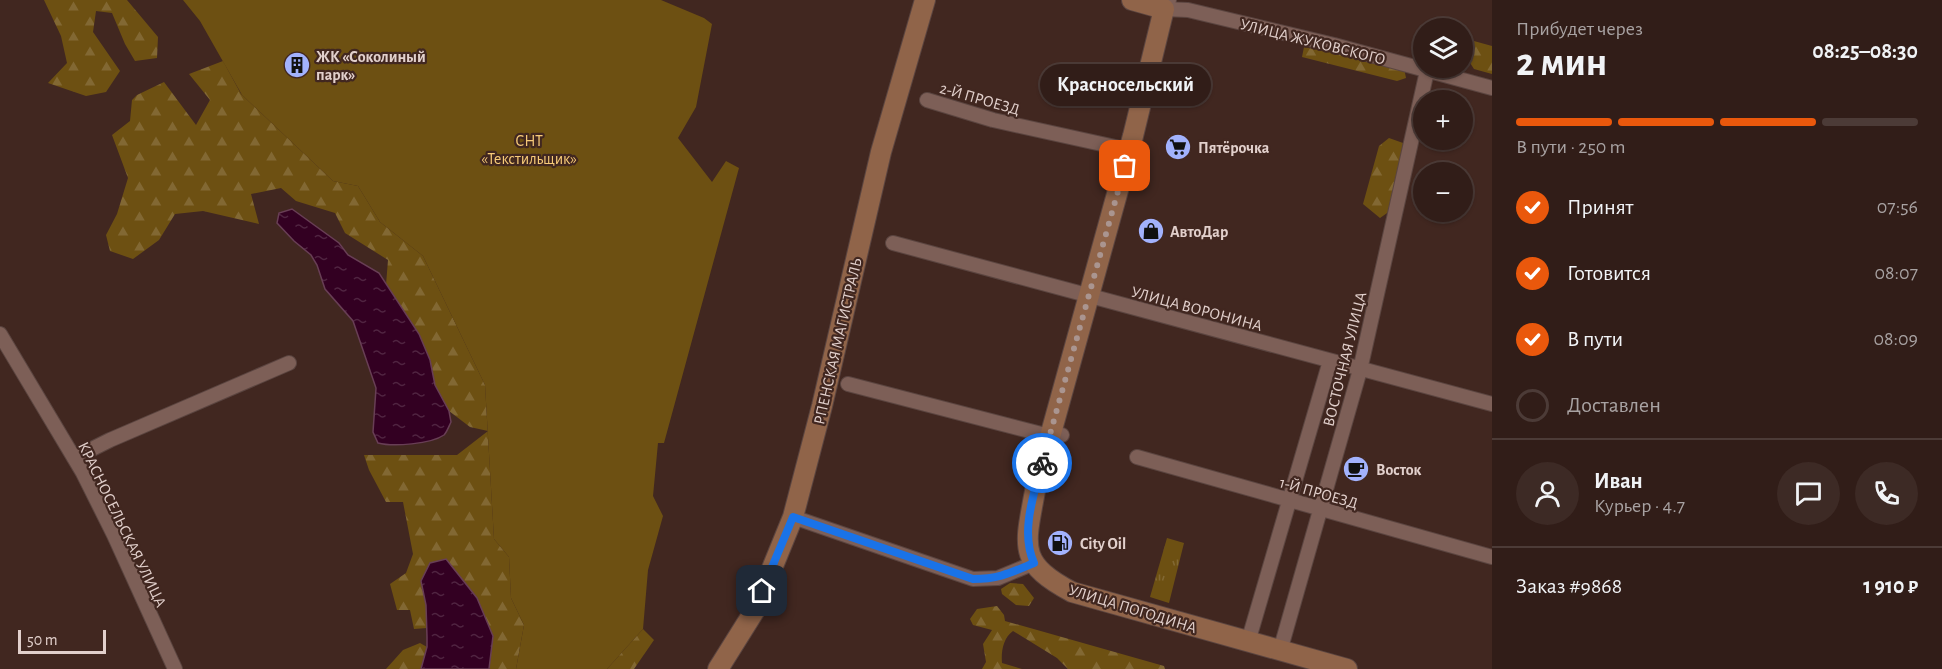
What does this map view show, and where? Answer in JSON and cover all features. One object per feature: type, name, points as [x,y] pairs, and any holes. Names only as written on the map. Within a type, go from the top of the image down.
[{"type":"street","name":"РПЕНСКАЯ МАГИСТРАЛЬ","points":[[718,669],[755,610],[793,517],[822,406],[881,152],[925,0]]},
{"type":"street","name":"УЛИЦА ЖУКОВСКОГО","points":[[1132,0],[1167,4],[1413,67]]},
{"type":"street","points":[[793,517],[973,579],[998,578],[1034,563],[1028,550],[1027,536],[1035,491],[1056,436],[1087,295],[1129,150],[1167,4]]},
{"type":"street","name":"ВОСТОЧНАЯ УЛИЦА","points":[[1280,651],[1360,370],[1425,78]]},
{"type":"street","name":"УЛИЦА ЖУКОВСКОГО","points":[[1454,78],[1492,88]]},
{"type":"street","name":"2-Й ПРОЕЗД","points":[[927,100],[993,120],[1129,150]]},
{"type":"street","name":"УЛИЦА ВОРОНИНА","points":[[892,243],[1492,404]]},
{"type":"street","name":"КРАСНОСЕЛЬСКАЯ УЛИЦА","points":[[0,334],[74,458],[114,535],[175,669]]},
{"type":"street","points":[[1248,642],[1330,361]]},
{"type":"street","points":[[74,458],[289,363]]},
{"type":"street","points":[[848,384],[1056,436]]},
{"type":"street","name":"1-Й ПРОЕЗД","points":[[1137,457],[1492,556]]},
{"type":"street","name":"УЛИЦА ПОГОДИНА","points":[[1034,563],[1041,573],[1072,592],[1347,669]]},
{"type":"green space","points":[[44,0],[127,0],[158,37],[157,58],[135,61],[112,13],[96,11],[93,32],[120,71],[106,92],[86,96],[48,83],[67,63],[61,36]]},
{"type":"green space","name":"СНТ «Текстильщик»","points":[[183,0],[661,0],[704,18],[712,24],[696,107],[678,138],[712,182],[726,161],[739,168],[664,443],[658,443],[653,496],[663,516],[648,570],[643,629],[607,669],[516,669],[524,625],[511,598],[509,557],[494,539],[485,385],[423,256],[380,222],[358,186],[333,181],[242,95],[200,21]]},
{"type":"green space","points":[[1473,41],[1492,46],[1492,74],[1474,69]]},
{"type":"green space","points":[[1304,47],[1404,68],[1406,78],[1397,81],[1302,57]]},
{"type":"green space","points":[[223,61],[241,94],[333,181],[358,186],[380,222],[423,256],[485,385],[488,431],[470,427],[449,411],[435,385],[430,360],[386,285],[388,260],[345,233],[335,213],[296,201],[281,188],[251,194],[259,224],[203,211],[175,214],[159,240],[133,259],[110,251],[106,235],[117,214],[128,178],[112,135],[130,121],[132,100],[137,95],[164,82],[196,125],[210,100],[189,74]]},
{"type":"green space","points":[[1389,138],[1403,143],[1390,211],[1380,218],[1363,204],[1379,146]]},
{"type":"green space","points":[[488,431],[494,539],[509,557],[511,598],[524,625],[516,669],[489,669],[493,636],[477,598],[421,581],[426,605],[427,628],[414,629],[410,610],[397,610],[390,584],[406,573],[413,554],[403,502],[386,502],[369,470],[364,455],[457,455]]},
{"type":"green space","points":[[1167,538],[1184,543],[1169,603],[1150,597]]},
{"type":"green space","points":[[1010,583],[1023,584],[1034,598],[1029,606],[1016,605],[1002,594],[1001,589]]},
{"type":"green space","points":[[997,606],[1004,615],[1005,621],[1164,666],[1165,669],[1068,669],[1057,658],[1013,631],[1003,646],[1002,663],[1022,669],[982,669],[986,662],[983,644],[992,630],[973,625],[970,619],[977,609]]},
{"type":"green space","points":[[643,629],[654,640],[634,669],[607,669]]},
{"type":"green space","points":[[420,643],[427,647],[421,669],[386,669],[403,650]]},
{"type":"water","points":[[292,209],[339,243],[348,255],[379,273],[419,334],[430,360],[435,385],[449,411],[451,422],[444,435],[430,441],[412,444],[378,443],[373,432],[376,388],[353,321],[325,289],[311,255],[277,223],[279,213]]},
{"type":"water","points":[[446,559],[477,598],[493,636],[489,669],[421,669],[427,647],[427,637],[426,605],[421,581],[430,563]]},
{"type":"way so far","points":[[1042,463],[1087,295],[1125,166]]},
{"type":"place","name":"ЖК «Соколиный парк»","points":[[297,65]]},
{"type":"place","name":"Пятёрочка","points":[[1178,147]]},
{"type":"place","name":"Красносельский","points":[[1125,166]]},
{"type":"place","name":"АвтоДар","points":[[1151,231]]},
{"type":"place","name":"Восток","points":[[1356,469]]},
{"type":"place","name":"City Oil","points":[[1060,543]]},
{"type":"route","points":[[762,591],[793,517],[973,579],[998,578],[1034,563],[1028,550],[1027,536],[1042,463]]}]
